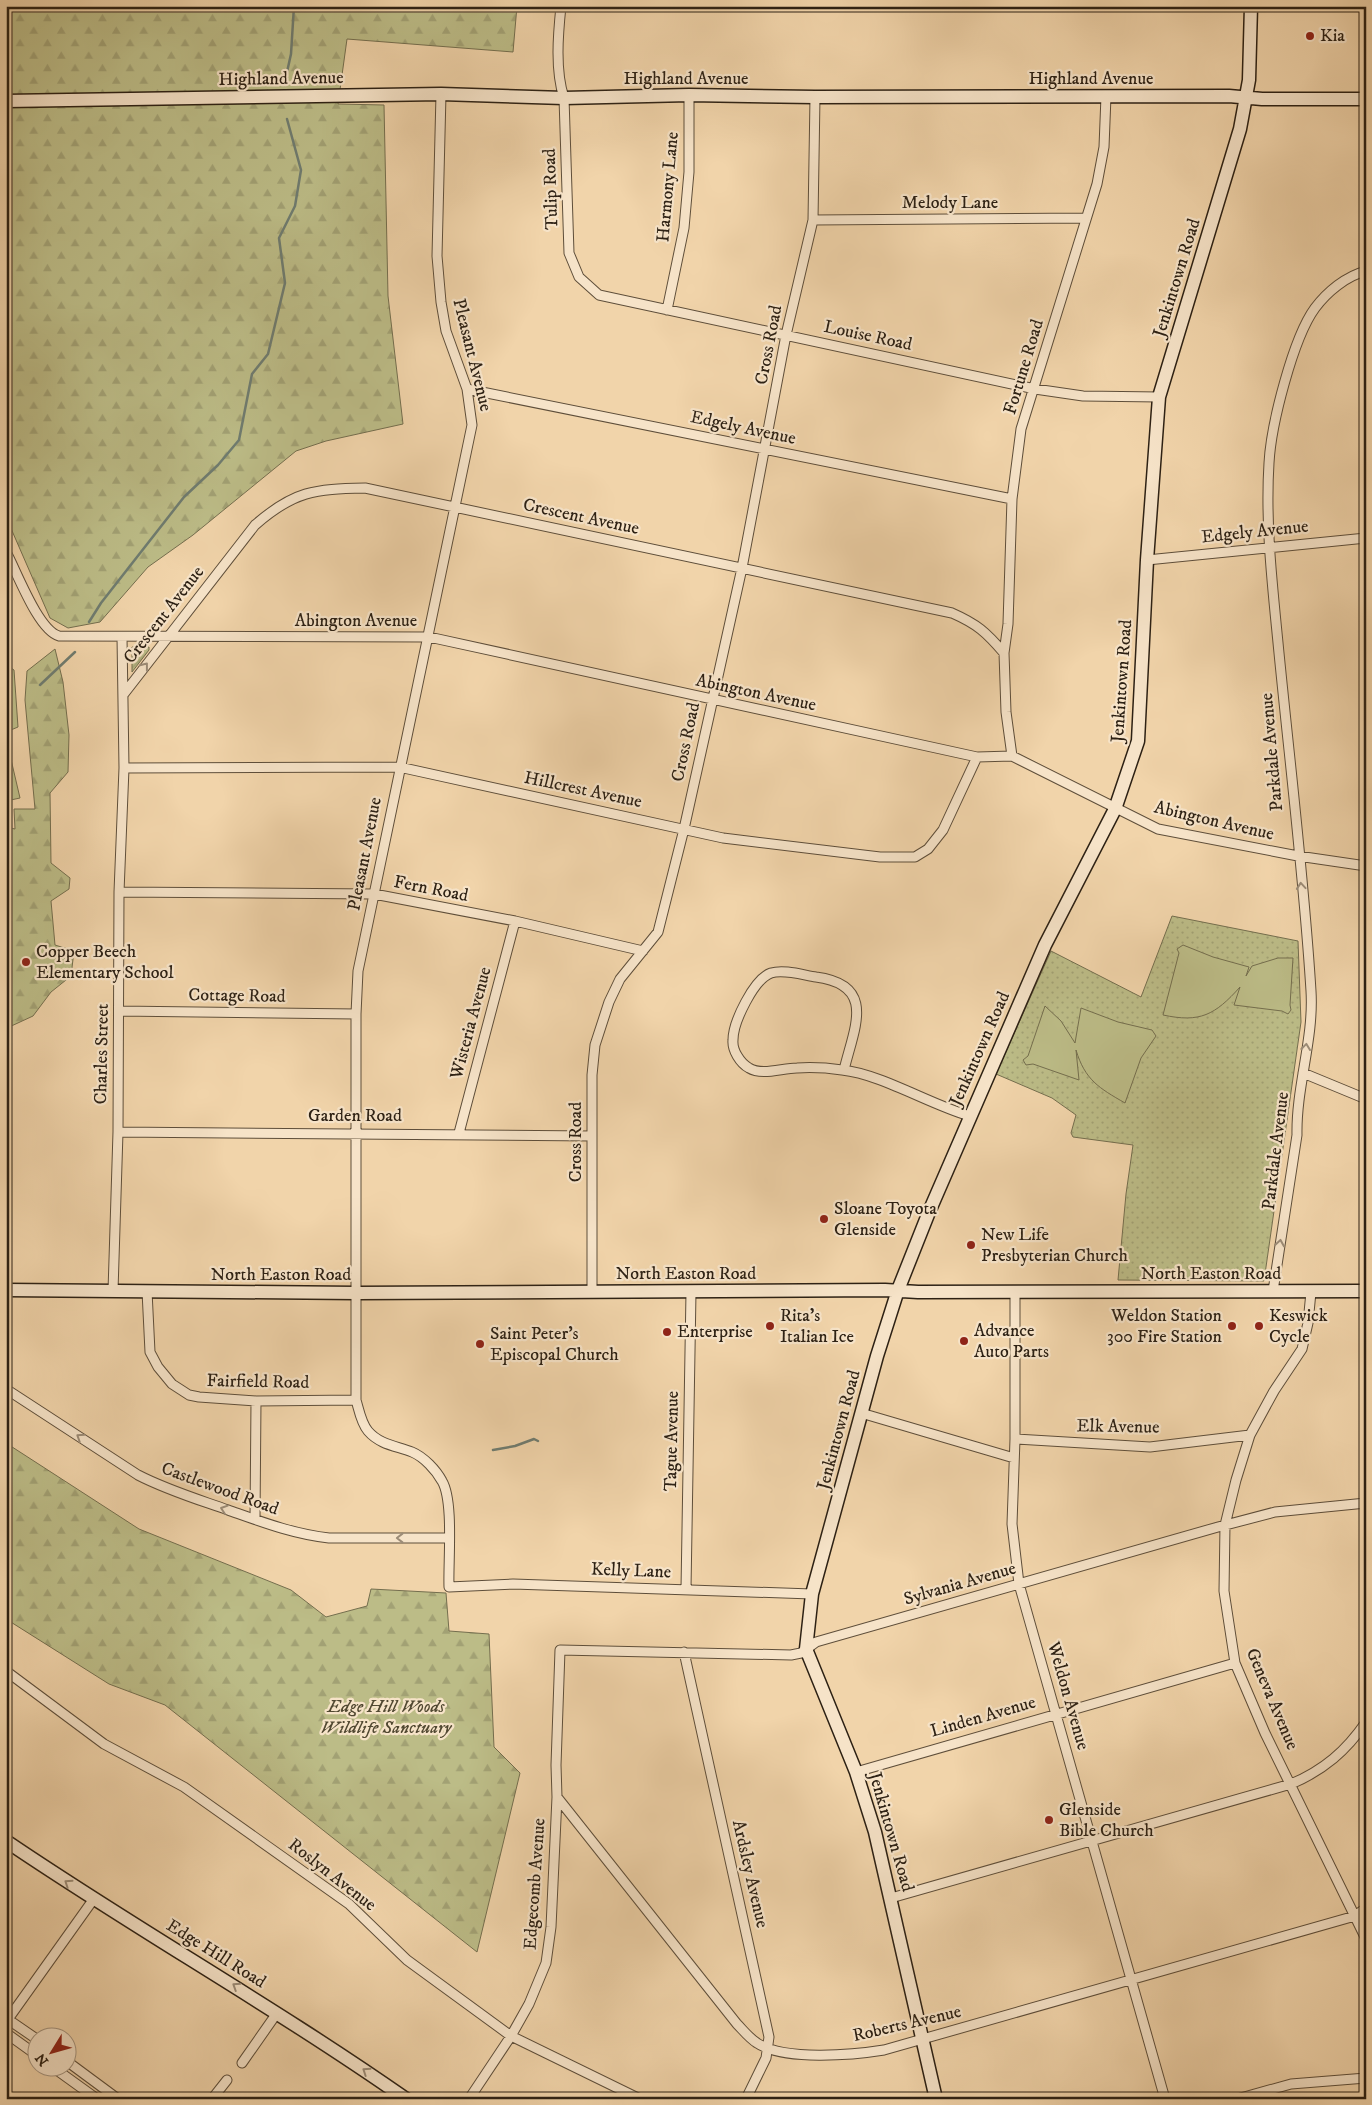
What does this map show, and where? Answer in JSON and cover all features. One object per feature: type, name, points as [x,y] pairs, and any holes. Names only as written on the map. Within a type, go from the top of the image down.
[{"type":"street","name":"Tulip Road","points":[[562,6],[559,27],[559,84],[564,98],[569,253],[579,277]]},
{"type":"street","name":"Jenkintown Road","points":[[936,2099],[875,1832],[856,1772],[806,1649],[812,1594],[861,1414],[898,1290],[970,1116],[1045,945],[1115,809],[1138,741],[1159,397],[1240,129],[1249,80],[1251,6]]},
{"type":"street","name":"Highland Avenue","points":[[6,101],[441,94],[564,98],[689,95],[1366,99]]},
{"type":"street","name":"Pleasant Avenue","points":[[441,94],[437,256],[441,302],[446,332],[467,389],[472,425],[429,637],[399,767],[358,971],[356,1014],[356,1400],[363,1423],[368,1431],[389,1446],[420,1457],[443,1482],[448,1505],[449,1587]]},
{"type":"street","name":"Harmony Lane","points":[[667,310],[684,228],[689,172],[689,95]]},
{"type":"street","name":"Fortune Road","points":[[1004,653],[1008,624],[1012,500],[1021,429],[1097,184],[1104,148],[1106,96]]},
{"type":"street","name":"Cross Road","points":[[592,1291],[592,1136],[595,1046],[609,1002],[616,987],[658,932],[684,829],[742,568],[786,335],[813,220],[815,97]]},
{"type":"street","name":"Melody Lane","points":[[813,220],[1086,218]]},
{"type":"street","name":"Parkdale Avenue","points":[[1273,1291],[1297,1135],[1297,1114],[1311,994],[1269,546],[1269,461],[1274,423],[1296,350],[1314,309],[1334,287],[1366,271]]},
{"type":"street","name":"Louise Road","points":[[579,277],[599,294],[1034,389],[1083,396],[1159,397]]},
{"type":"street","name":"Edgely Avenue","points":[[467,389],[1012,500]]},
{"type":"street","name":"Crescent Avenue","points":[[123,695],[255,525],[274,508],[295,497],[321,489],[365,488],[952,613],[974,623],[986,632],[1004,653]]},
{"type":"street","name":"Edgely Avenue","points":[[1148,560],[1269,546],[1366,538]]},
{"type":"street","name":"Abington Avenue","points":[[6,552],[44,625],[54,635],[122,637],[429,637],[977,757],[1012,756],[1115,809],[1158,828],[1298,856],[1366,866]]},
{"type":"street","name":"Charles Street","points":[[114,1291],[118,1132],[119,892],[124,768],[122,637]]},
{"type":"street","points":[[1004,653],[1006,712],[1012,756]]},
{"type":"street","name":"Hillcrest Avenue","points":[[124,768],[399,767],[733,839],[880,857],[915,858],[928,849],[942,830],[977,757]]},
{"type":"street","name":"Fern Road","points":[[119,892],[374,894],[515,921],[643,951]]},
{"type":"street","name":"Wisteria Avenue","points":[[459,1133],[515,921]]},
{"type":"street","points":[[844,1070],[857,1008],[855,998],[850,990],[834,979],[782,972],[771,973],[758,981],[749,996],[732,1041],[736,1054],[748,1068],[758,1072],[796,1068],[844,1070],[881,1081],[970,1116]]},
{"type":"street","name":"Cottage Road","points":[[119,1011],[356,1014]]},
{"type":"street","points":[[1303,1073],[1366,1099]]},
{"type":"street","name":"Garden Road","points":[[118,1132],[356,1132],[592,1136]]},
{"type":"street","name":"North Easton Road","points":[[6,1290],[356,1293],[898,1290],[1366,1291]]},
{"type":"street","name":"Fairfield Road","points":[[147,1291],[150,1352],[158,1367],[172,1384],[189,1394],[199,1397],[256,1400],[356,1400]]},
{"type":"street","name":"Weldon Avenue","points":[[1015,1291],[1015,1439],[1012,1524],[1019,1584],[1165,2099]]},
{"type":"street","name":"Tague Avenue","points":[[686,1589],[690,1292]]},
{"type":"street","name":"Geneva Avenue","points":[[1311,1292],[1308,1323],[1302,1349],[1274,1391],[1250,1435],[1225,1525],[1223,1553],[1224,1591],[1235,1663],[1265,1733],[1292,1784],[1366,1939]]},
{"type":"street","name":"Castlewood Road","points":[[6,1389],[138,1475],[160,1486],[255,1519],[310,1536],[449,1538]]},
{"type":"street","points":[[255,1519],[256,1400]]},
{"type":"street","points":[[861,1414],[1014,1458]]},
{"type":"street","name":"Elk Avenue","points":[[1015,1439],[1150,1447],[1250,1435]]},
{"type":"street","name":"Sylvania Avenue","points":[[560,1650],[791,1655],[806,1649],[816,1642],[1225,1525],[1275,1512],[1366,1503]]},
{"type":"street","name":"Kelly Lane","points":[[449,1587],[513,1584],[812,1594]]},
{"type":"street","name":"Edgecomb Avenue","points":[[469,2099],[511,2036],[529,2004],[546,1963],[551,1927],[557,1797],[556,1766],[560,1650]]},
{"type":"street","name":"Ardsley Avenue","points":[[684,1652],[769,2037],[769,2049],[746,2099]]},
{"type":"street","name":"Linden Avenue","points":[[856,1772],[1235,1663]]},
{"type":"street","name":"Roslyn Avenue","points":[[6,1671],[104,1744],[184,1787],[342,1899],[407,1960],[511,2036],[640,2099]]},
{"type":"street","points":[[891,1898],[1292,1784],[1311,1776],[1332,1762],[1348,1746],[1366,1722]]},
{"type":"street","name":"Roberts Avenue","points":[[557,1797],[737,2024],[756,2043],[769,2049],[840,2055],[884,2050],[922,2041],[1355,1916],[1366,1908]]},
{"type":"street","name":"Edge Hill Road","points":[[6,1841],[92,1900],[203,1966],[406,2099]]},
{"type":"street","points":[[28,2034],[7,2020],[92,1900]]},
{"type":"street","points":[[1355,1916],[1366,1917]]},
{"type":"street","points":[[242,2062],[277,2013]]},
{"type":"street","points":[[6,2033],[28,2049]]},
{"type":"street","points":[[78,2069],[118,2099]]},
{"type":"street","points":[[68,2078],[97,2099]]},
{"type":"street","points":[[1237,2099],[1291,2084],[1366,2078]]},
{"type":"street","points":[[212,2099],[227,2080]]},
{"type":"green space","points":[[6,6],[517,6],[513,52],[347,39],[338,104],[384,105],[388,296],[403,424],[326,441],[296,451],[193,535],[148,567],[100,622],[68,628],[50,618],[6,517]]},
{"type":"green space","points":[[132,647],[149,647],[149,650],[132,672]]},
{"type":"green space","points":[[55,649],[63,682],[69,735],[68,772],[50,793],[51,863],[70,878],[69,889],[51,901],[55,945],[74,951],[71,976],[51,992],[33,1016],[7,1028],[6,827],[15,829],[14,809],[35,809],[25,700],[27,671]]},
{"type":"green space","points":[[8,666],[14,670],[18,727],[6,732],[6,667]]},
{"type":"green space","points":[[6,738],[20,798],[6,801]]},
{"type":"green space","points":[[1172,916],[1298,941],[1301,1022],[1264,1281],[1118,1280],[1126,1194],[1133,1145],[1073,1137],[1071,1133],[1076,1115],[1052,1098],[996,1074],[1051,951],[1141,997]]},
{"type":"green space","points":[[1183,945],[1213,957],[1249,967],[1246,976],[1252,966],[1278,958],[1293,958],[1291,1010],[1288,1014],[1282,1011],[1234,1005],[1240,987],[1223,1004],[1206,1014],[1187,1018],[1163,1015],[1179,953],[1177,949]]},
{"type":"green space","points":[[1045,1006],[1061,1021],[1075,1043],[1081,1008],[1118,1022],[1152,1030],[1156,1036],[1141,1058],[1125,1103],[1100,1088],[1094,1082],[1084,1069],[1076,1050],[1079,1080],[1033,1064],[1026,1065],[1023,1060],[1028,1056]]},
{"type":"green space","name":"Edge Hill Woods Wildlife Sanctuary","points":[[6,1443],[139,1529],[291,1590],[326,1617],[367,1606],[371,1589],[446,1593],[449,1631],[489,1634],[494,1747],[520,1773],[477,1952],[165,1705],[109,1684],[6,1619]]},
{"type":"waterway","points":[[285,81],[291,54],[294,6]]},
{"type":"waterway","points":[[89,622],[101,603],[184,497],[218,465],[239,440],[252,374],[268,354],[285,283],[279,238],[295,206],[301,170],[287,119]]},
{"type":"waterway","points":[[40,685],[75,652]]},
{"type":"waterway","points":[[493,1450],[515,1446],[534,1439],[538,1441]]},
{"type":"place","name":"Kia","points":[[1310,36]]},
{"type":"place","name":"Copper Beech Elementary School","points":[[26,962]]},
{"type":"place","name":"Sloane Toyota Glenside","points":[[824,1219]]},
{"type":"place","name":"New Life Presbyterian Church","points":[[971,1245]]},
{"type":"place","name":"Rita's Italian Ice","points":[[770,1326]]},
{"type":"place","name":"Weldon Station 300 Fire Station","points":[[1232,1326]]},
{"type":"place","name":"Keswick Cycle","points":[[1259,1326]]},
{"type":"place","name":"Enterprise","points":[[667,1332]]},
{"type":"place","name":"Advance Auto Parts","points":[[964,1341]]},
{"type":"place","name":"Saint Peter's Episcopal Church","points":[[480,1344]]},
{"type":"place","name":"Glenside Bible Church","points":[[1049,1820]]}]
